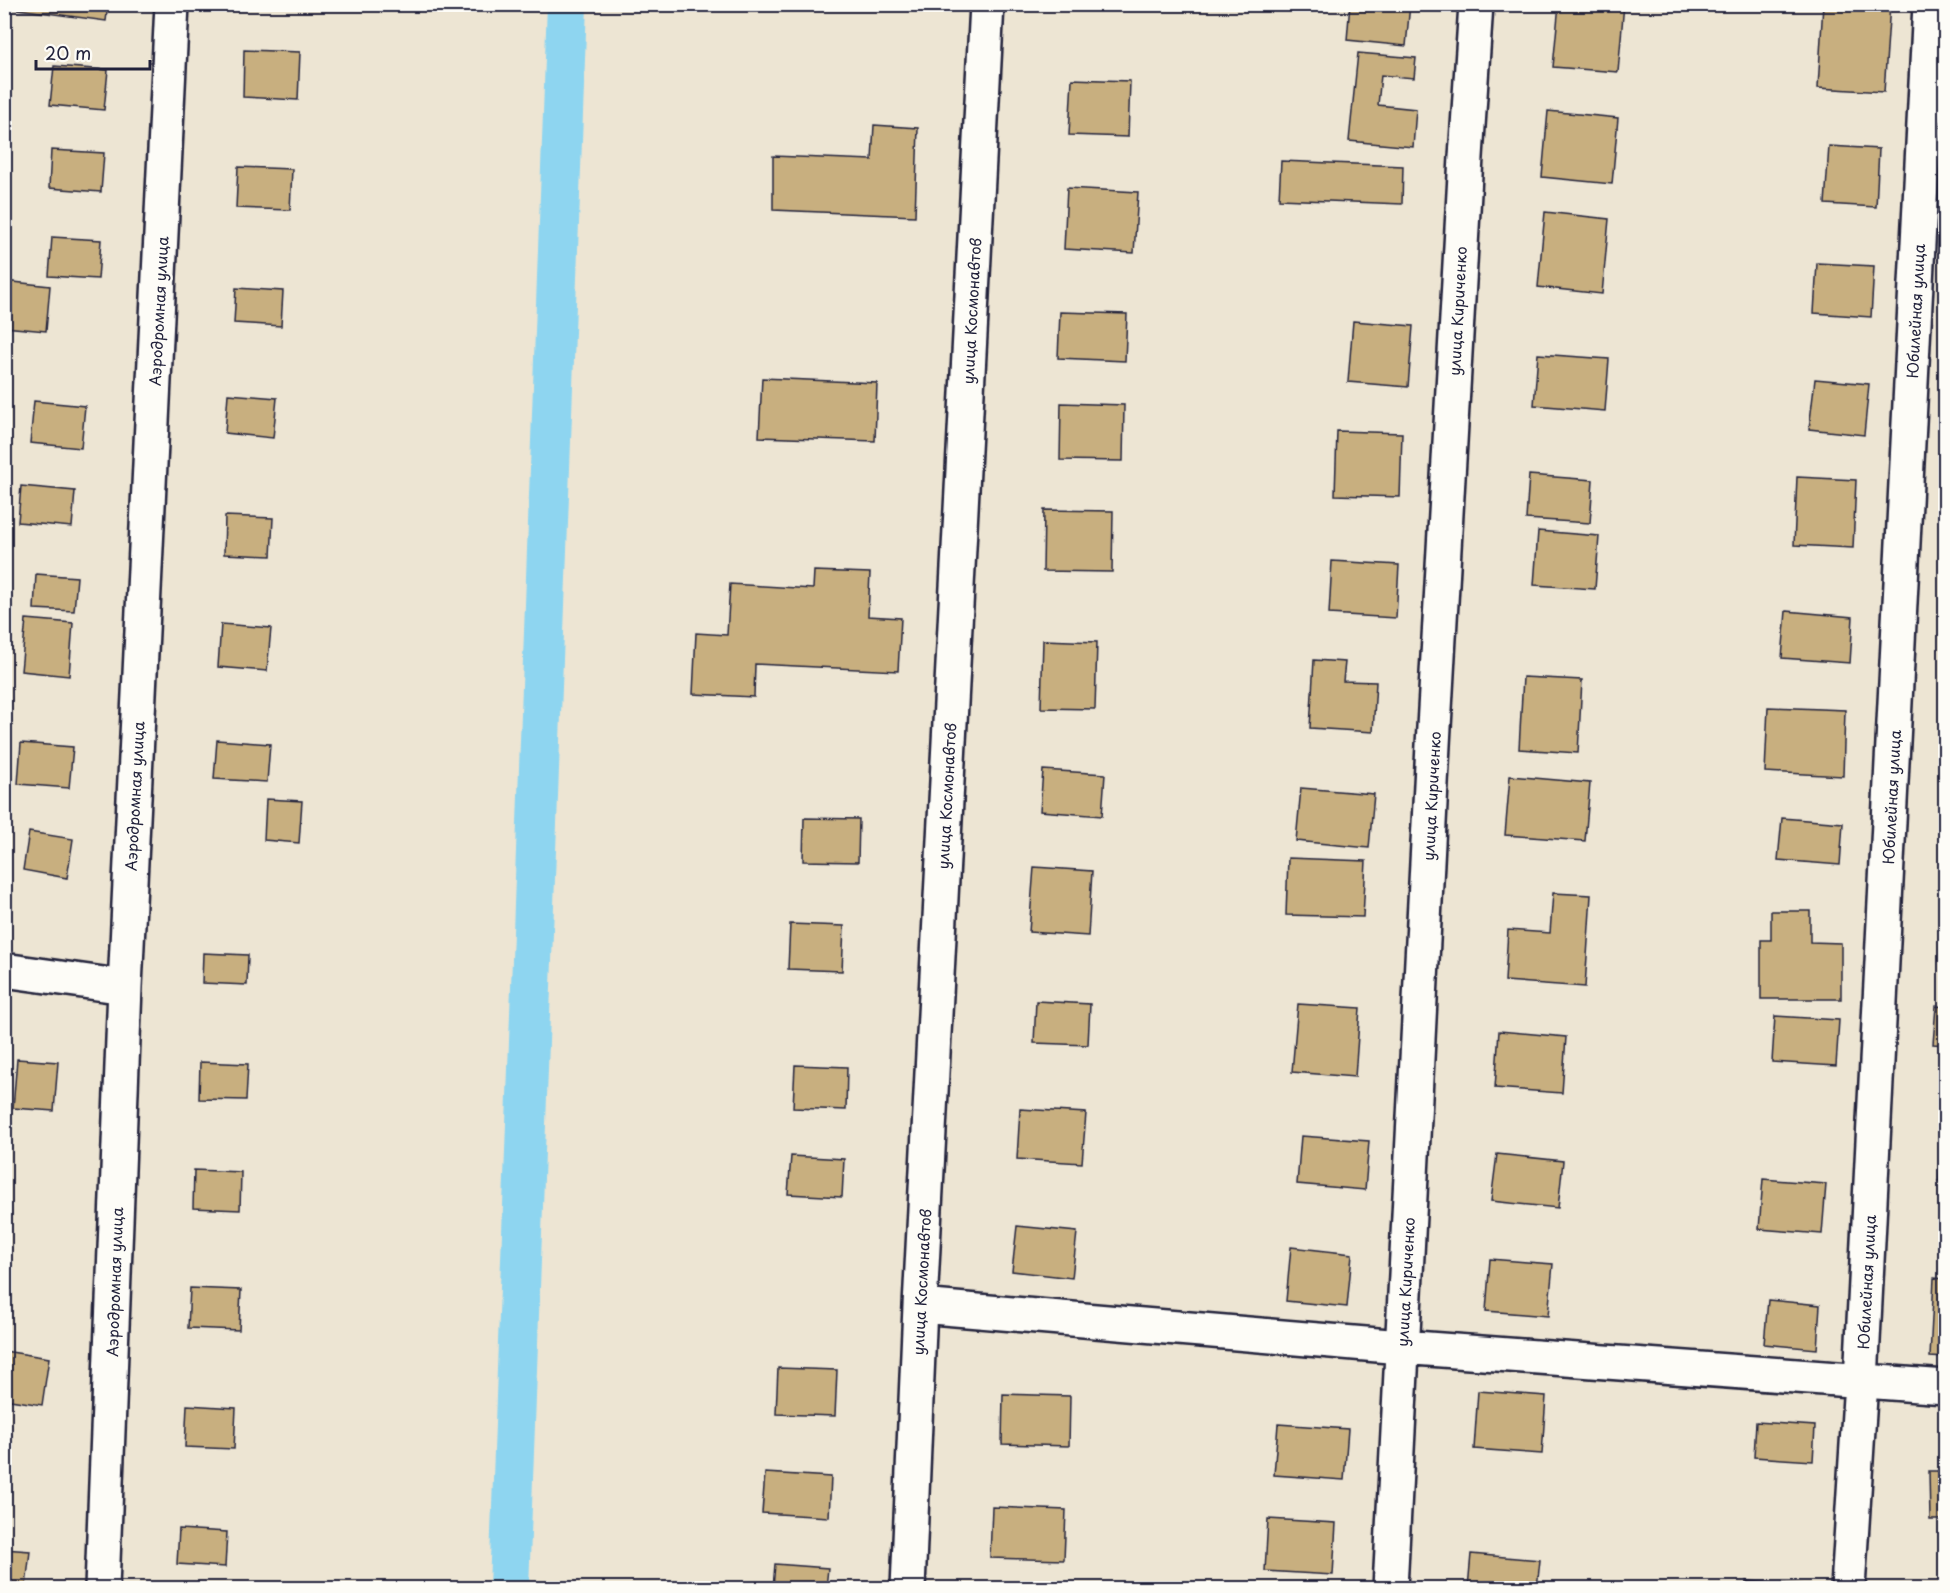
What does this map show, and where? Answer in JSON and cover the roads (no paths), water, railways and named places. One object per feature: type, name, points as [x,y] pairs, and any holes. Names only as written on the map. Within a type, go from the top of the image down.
[{"type":"street","name":"Аэродромная улица","points":[[102,1588],[125,987],[172,4]]},
{"type":"street","name":"улица Космонавтов","points":[[908,1588],[920,1306],[987,4]]},
{"type":"street","name":"улица Кириченко","points":[[1390,1588],[1401,1347],[1476,4]]},
{"type":"street","name":"Юбилейная улица","points":[[1848,1588],[1862,1381],[1930,4]]},
{"type":"street","points":[[4,970],[125,987]]},
{"type":"street","points":[[920,1306],[1401,1347],[1946,1387]]},
{"type":"waterway","points":[[509,1588],[567,4]]}]
